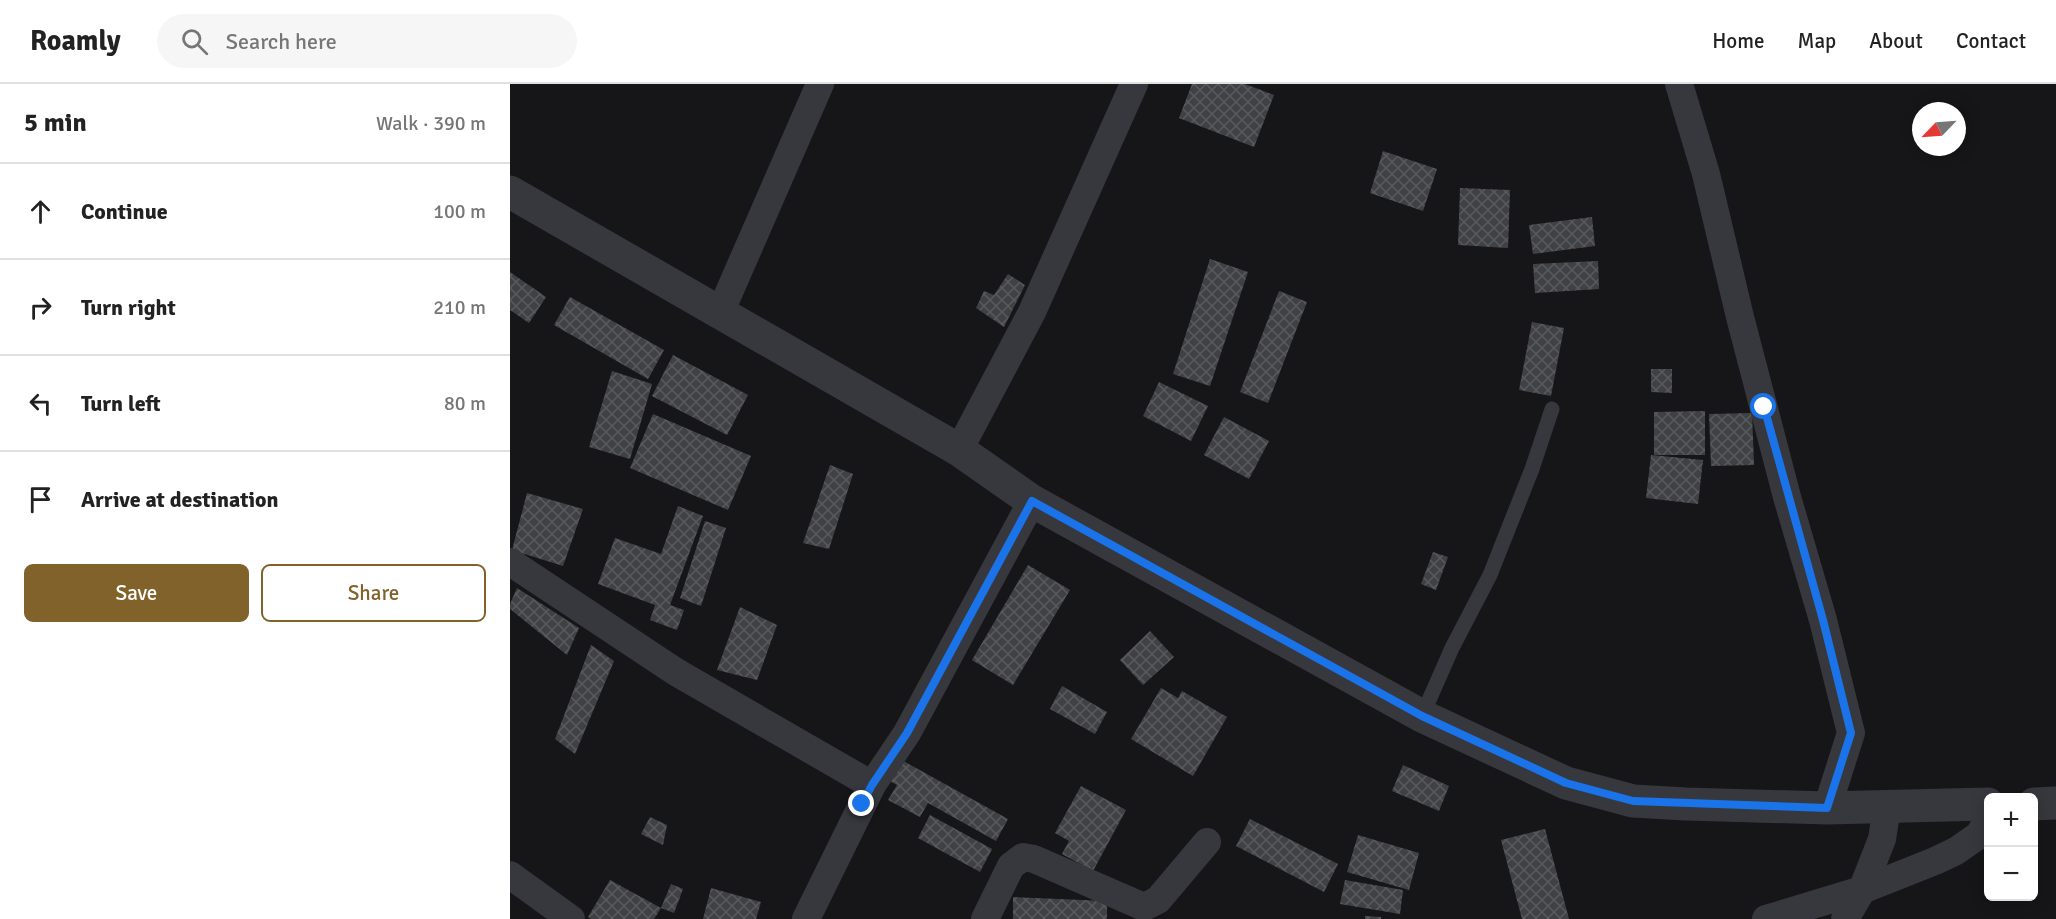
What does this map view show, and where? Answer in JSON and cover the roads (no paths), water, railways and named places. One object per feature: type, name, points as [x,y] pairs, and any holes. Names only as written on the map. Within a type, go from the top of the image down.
[{"type":"street","points":[[720,313],[820,84]]},
{"type":"street","points":[[959,450],[1032,312],[1134,84]]},
{"type":"street","points":[[1679,84],[1706,174],[1746,340],[1787,497],[1823,620],[1851,733],[1827,808]]},
{"type":"street","points":[[510,192],[959,450],[1032,501],[1422,716],[1566,783],[1633,801],[1827,808],[1984,804]]},
{"type":"street","points":[[806,919],[872,785],[907,733],[1032,501]]},
{"type":"street","points":[[510,562],[676,672],[872,785]]},
{"type":"street","points":[[2038,804],[2056,803]]},
{"type":"street","points":[[1845,919],[1862,890],[1881,839],[1887,807]]},
{"type":"street","points":[[1766,919],[1862,890],[1956,851],[1978,835],[1984,826]]},
{"type":"street","points":[[985,919],[1011,866],[1023,857],[1034,859],[1144,907],[1158,900],[1206,842]]},
{"type":"street","points":[[510,875],[571,919]]},
{"type":"lane","points":[[1422,716],[1452,648],[1490,575],[1532,469],[1552,409]]}]
